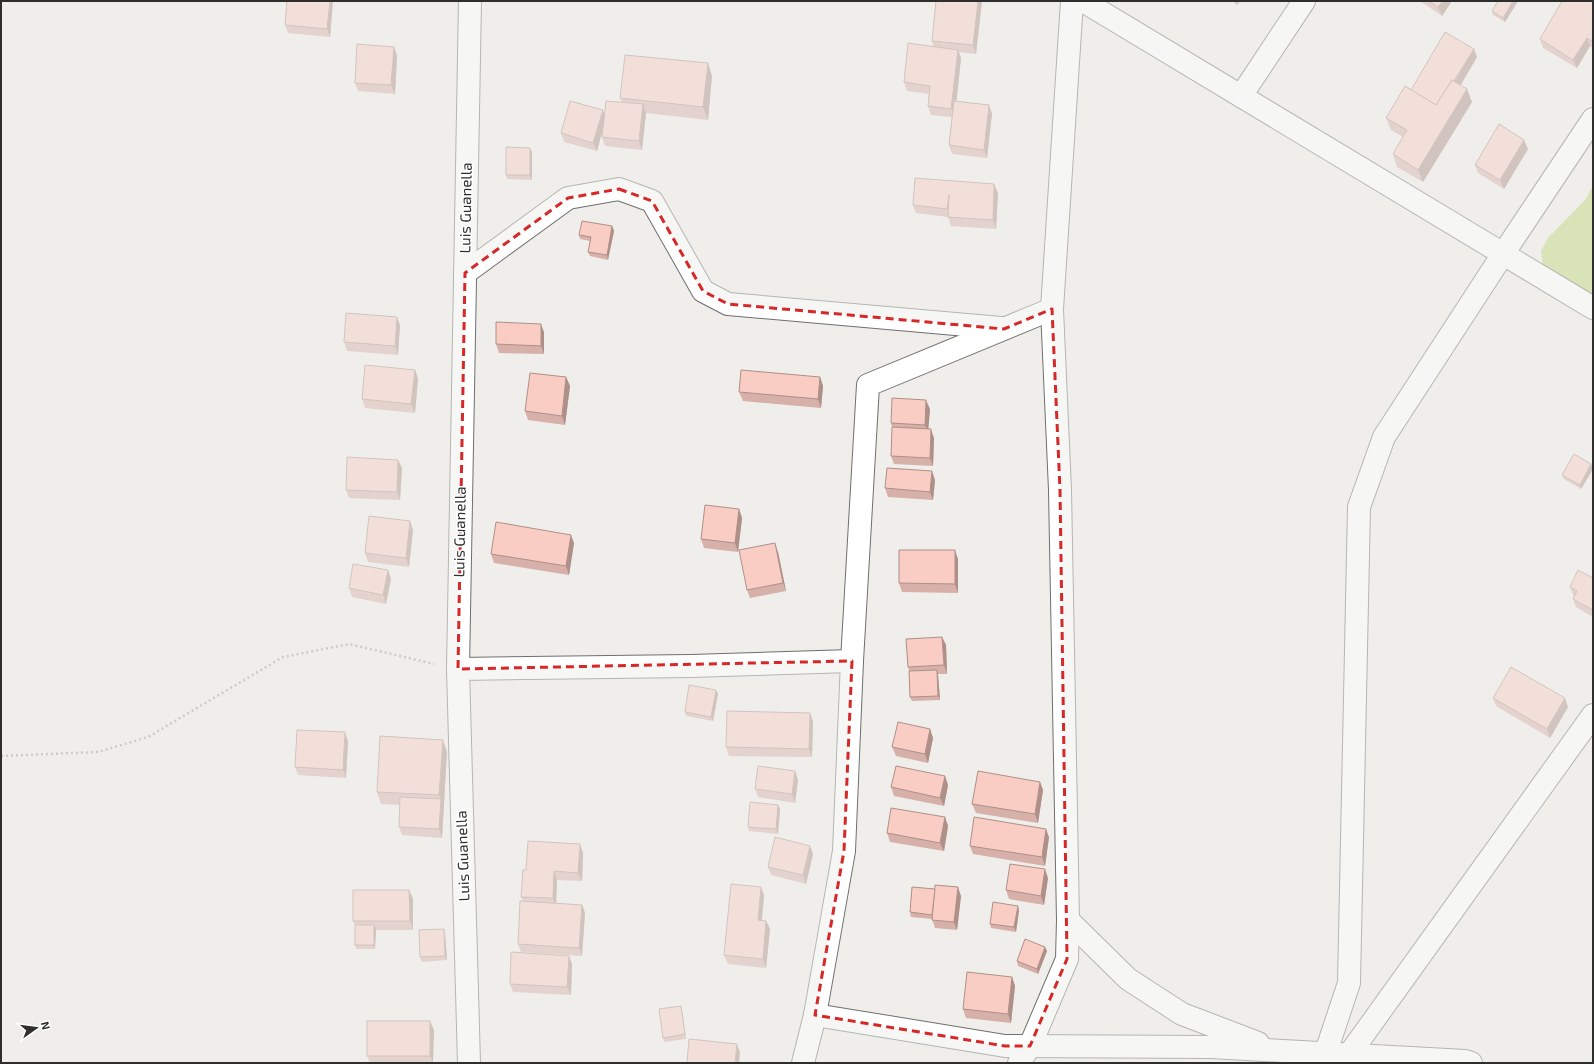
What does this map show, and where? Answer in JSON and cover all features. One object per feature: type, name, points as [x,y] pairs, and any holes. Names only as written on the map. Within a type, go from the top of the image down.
[{"type":"street","name":"Luis Guanella","points":[[469,1063],[458,669],[470,1]]},
{"type":"street","points":[[1024,1054],[1067,959],[1068,920],[1060,490],[1052,309],[1072,1]]},
{"type":"street","points":[[1083,1],[1593,308]]},
{"type":"street","points":[[1241,96],[1304,1]]},
{"type":"street","points":[[1340,1056],[1349,983],[1359,507],[1384,437],[1593,119]]},
{"type":"street","points":[[465,273],[568,198],[618,189],[652,201],[703,291],[728,304],[1004,329]]},
{"type":"street","points":[[803,1063],[815,1015],[844,850],[852,661],[868,384],[1052,309]]},
{"type":"street","points":[[458,669],[691,666],[852,661]]},
{"type":"street","points":[[1340,1056],[1593,716]]},
{"type":"street","points":[[1068,920],[1128,979],[1182,1014],[1282,1056]]},
{"type":"street","points":[[815,1015],[1005,1046],[1024,1054],[1211,1047],[1282,1056],[1340,1056],[1465,1061],[1471,1063]]},
{"type":"path","points":[[1,756],[98,752],[148,737],[283,657],[349,644],[458,669]]},
{"type":"highlighted area","points":[[619,189],[652,201],[703,291],[728,304],[1004,329],[1052,309],[1060,490],[1067,959],[1030,1046],[1005,1046],[815,1015],[844,851],[852,661],[458,669],[465,273],[568,198]]},
{"type":"green space","points":[[1593,185],[1593,301],[1543,267],[1541,251],[1548,238],[1586,199]]},
{"type":"building","points":[[287,1],[330,1],[327,29],[285,25]]},
{"type":"building","points":[[936,1],[978,1],[973,45],[932,41]]},
{"type":"building","points":[[1429,1],[1443,1],[1438,7]]},
{"type":"building","points":[[1498,1],[1513,1],[1503,18],[1492,11]]},
{"type":"building","points":[[1562,1],[1593,1],[1593,42],[1587,38],[1573,60],[1540,39]]},
{"type":"building","points":[[1445,32],[1474,49],[1454,81],[1452,80],[1436,105],[1411,90]]},
{"type":"building","points":[[908,43],[958,50],[951,109],[928,106],[930,86],[904,82]]},
{"type":"building","points":[[357,44],[394,47],[391,85],[355,83]]},
{"type":"building","points":[[625,55],[708,63],[703,107],[620,98]]},
{"type":"building","points":[[1452,80],[1467,89],[1418,170],[1393,154],[1407,130],[1386,118],[1405,86],[1436,105]]},
{"type":"building","points":[[570,101],[603,110],[593,143],[561,133]]},
{"type":"building","points":[[606,101],[643,104],[639,141],[602,137]]},
{"type":"building","points":[[954,101],[989,105],[984,150],[949,145]]},
{"type":"building","points":[[1499,124],[1524,140],[1500,180],[1475,165]]},
{"type":"building","points":[[506,147],[530,148],[530,175],[506,175]]},
{"type":"building","points":[[915,178],[994,184],[993,220],[948,217],[949,195],[947,209],[913,205]]},
{"type":"building","points":[[582,221],[612,226],[607,255],[588,252],[591,237],[579,235]]},
{"type":"building","points":[[346,313],[397,317],[395,346],[344,342]]},
{"type":"building","points":[[496,322],[541,324],[541,346],[496,344]]},
{"type":"building","points":[[365,365],[415,370],[411,404],[362,399]]},
{"type":"building","points":[[741,370],[820,377],[818,399],[739,392]]},
{"type":"building","points":[[530,373],[566,377],[562,416],[525,411]]},
{"type":"building","points":[[892,398],[926,400],[925,425],[891,423]]},
{"type":"building","points":[[892,427],[931,429],[930,458],[891,456]]},
{"type":"building","points":[[1574,454],[1591,464],[1580,485],[1562,475]]},
{"type":"building","points":[[347,457],[398,460],[397,492],[346,490]]},
{"type":"building","points":[[887,468],[932,471],[930,492],[885,488]]},
{"type":"building","points":[[705,505],[739,509],[735,543],[701,539]]},
{"type":"building","points":[[369,516],[410,521],[406,558],[365,553]]},
{"type":"building","points":[[496,522],[571,535],[566,566],[491,554]]},
{"type":"building","points":[[775,543],[783,583],[747,590],[739,550]]},
{"type":"building","points":[[899,550],[955,550],[955,584],[899,583]]},
{"type":"building","points":[[353,564],[388,570],[383,595],[349,588]]},
{"type":"building","points":[[1578,570],[1593,578],[1593,610],[1573,599],[1577,591],[1570,587]]},
{"type":"building","points":[[942,637],[944,665],[908,667],[906,639]]},
{"type":"building","points":[[1511,667],[1565,698],[1547,729],[1493,698]]},
{"type":"building","points":[[937,670],[938,696],[910,697],[909,671]]},
{"type":"building","points":[[689,685],[716,690],[711,717],[685,712]]},
{"type":"building","points":[[727,711],[810,713],[809,749],[726,747]]},
{"type":"building","points":[[898,722],[930,729],[925,754],[892,747]]},
{"type":"building","points":[[297,730],[345,732],[343,770],[295,767]]},
{"type":"building","points":[[380,736],[443,740],[439,795],[377,792]]},
{"type":"building","points":[[758,766],[795,771],[792,794],[755,789]]},
{"type":"building","points":[[896,766],[945,776],[940,798],[891,787]]},
{"type":"building","points":[[978,771],[1040,782],[1035,814],[972,804]]},
{"type":"building","points":[[400,797],[441,799],[439,829],[399,827]]},
{"type":"building","points":[[750,802],[778,805],[776,829],[748,827]]},
{"type":"building","points":[[891,808],[945,817],[940,843],[887,833]]},
{"type":"building","points":[[974,817],[1046,829],[1042,857],[970,846]]},
{"type":"building","points":[[775,837],[810,846],[803,875],[768,867]]},
{"type":"building","points":[[528,841],[580,844],[578,873],[554,871],[553,898],[521,897],[523,870],[526,870]]},
{"type":"building","points":[[1010,864],[1045,869],[1041,896],[1006,890]]},
{"type":"building","points":[[731,884],[761,887],[758,920],[766,921],[763,959],[724,955]]},
{"type":"building","points":[[935,885],[958,887],[954,922],[932,920]]},
{"type":"building","points":[[912,887],[935,889],[932,915],[910,912]]},
{"type":"building","points":[[353,890],[409,890],[410,921],[353,921]]},
{"type":"building","points":[[520,901],[582,905],[579,948],[518,944]]},
{"type":"building","points":[[993,902],[1018,906],[1014,927],[990,924]]},
{"type":"building","points":[[355,925],[374,925],[374,945],[355,945]]},
{"type":"building","points":[[444,929],[445,956],[420,957],[419,930]]},
{"type":"building","points":[[1025,939],[1045,947],[1037,969],[1017,961]]},
{"type":"building","points":[[511,952],[569,956],[567,987],[510,984]]},
{"type":"building","points":[[967,972],[1012,977],[1008,1014],[963,1009]]},
{"type":"building","points":[[681,1006],[685,1034],[663,1038],[659,1009]]},
{"type":"building","points":[[367,1021],[430,1021],[430,1056],[367,1056]]},
{"type":"building","points":[[689,1039],[737,1044],[735,1063],[687,1063]]}]
